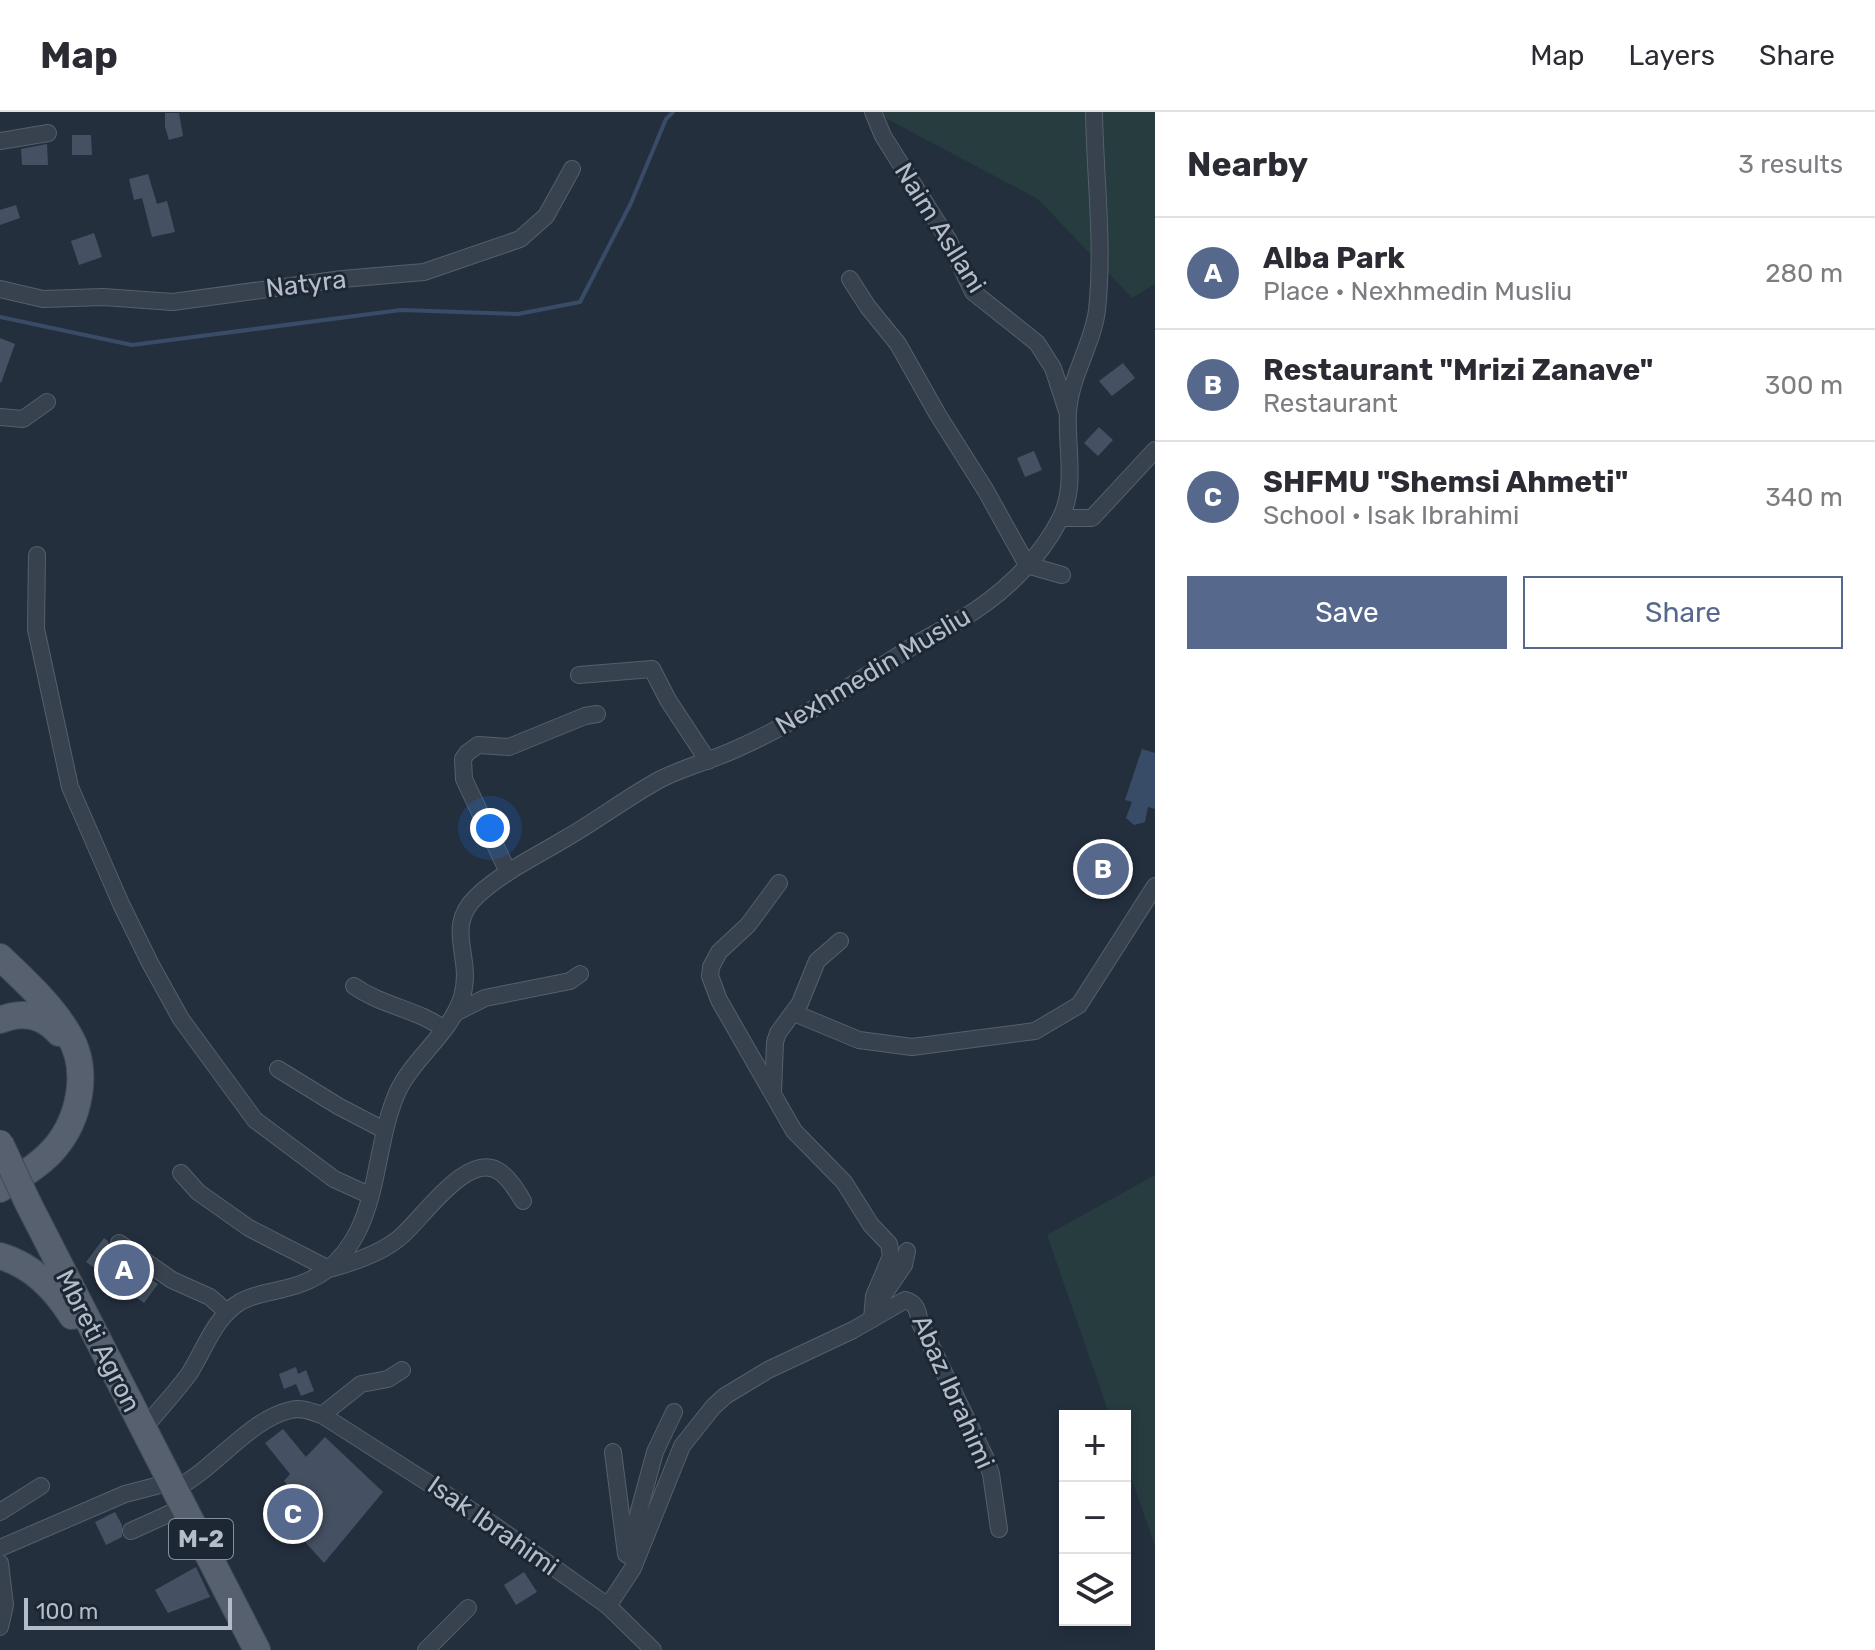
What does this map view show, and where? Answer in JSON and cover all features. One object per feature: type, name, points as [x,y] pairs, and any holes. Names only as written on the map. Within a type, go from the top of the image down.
[{"type":"main road","points":[[0,957],[69,1034],[80,1066],[80,1084],[66,1133],[41,1160],[0,1189]]},
{"type":"main road","points":[[0,1020],[21,1014],[43,1019],[53,1025],[69,1051],[80,1084]]},
{"type":"main road","name":"Mbreti Agron","points":[[0,1143],[257,1650]]},
{"type":"main road","name":"M-2","points":[[0,1256],[38,1275],[56,1293],[80,1329],[97,1363],[112,1369]]},
{"type":"street","name":"Naim Asllani","points":[[873,112],[883,136],[949,241],[973,292],[1037,343],[1053,368],[1068,413]]},
{"type":"street","points":[[1068,413],[1074,376],[1097,314],[1099,253],[1094,112]]},
{"type":"street","points":[[0,141],[48,133]]},
{"type":"street","name":"Natyra","points":[[0,289],[43,299],[103,297],[173,302],[342,279],[424,272],[520,239],[546,216],[572,169]]},
{"type":"street","points":[[850,279],[898,344],[1027,565],[1062,575]]},
{"type":"street","points":[[0,417],[23,419],[47,402]]},
{"type":"street","name":"Nexhmedin Musliu","points":[[143,1429],[188,1375],[227,1312],[246,1298],[318,1278],[343,1254],[360,1227],[384,1130],[408,1071],[444,1029],[461,1000],[467,968],[459,925],[466,908],[508,872],[661,779],[778,729],[964,618],[1015,579],[1061,518],[1067,498],[1069,469],[1068,413]]},
{"type":"street","points":[[1061,518],[1092,518],[1155,450]]},
{"type":"street","points":[[37,555],[36,629],[70,787],[150,963],[181,1019],[255,1120],[334,1179],[369,1195]]},
{"type":"street","points":[[579,675],[652,669],[668,700],[708,761]]},
{"type":"street","points":[[508,872],[464,779],[463,759],[478,745],[509,747],[597,714]]},
{"type":"street","name":"Abaz Ibrahimi","points":[[779,883],[748,925],[719,952],[710,976],[719,1000],[794,1131],[844,1182],[871,1225],[889,1244],[891,1256],[874,1296],[872,1319]]},
{"type":"street","points":[[794,1013],[859,1040],[912,1047],[1035,1031],[1079,1005],[1155,886]]},
{"type":"street","points":[[774,1098],[772,1084],[778,1033],[794,1013],[817,961],[840,941]]},
{"type":"street","points":[[455,1013],[485,998],[570,981],[580,974]]},
{"type":"street","points":[[354,986],[383,1002],[424,1016],[444,1029]]},
{"type":"street","points":[[278,1069],[384,1130]]},
{"type":"street","name":"Nexhmedin Musliu","points":[[329,1269],[346,1265],[396,1241],[446,1187],[480,1169],[487,1167],[501,1172],[523,1201]]},
{"type":"street","points":[[181,1173],[198,1192],[249,1228],[329,1269]]},
{"type":"street","points":[[119,1243],[172,1280],[210,1297],[227,1312]]},
{"type":"street","name":"Abaz Ibrahimi","points":[[872,1319],[880,1300],[904,1265],[907,1251]]},
{"type":"street","name":"Abaz Ibrahimi","points":[[608,1606],[633,1568],[682,1446],[713,1407],[725,1396],[768,1370],[905,1300],[915,1305],[920,1323],[986,1459],[999,1529]]},
{"type":"street","points":[[322,1415],[361,1384],[388,1379],[402,1370]]},
{"type":"street","name":"Isak Ibrahimi","points":[[176,1491],[253,1430],[282,1413],[299,1409],[322,1415],[491,1523],[608,1606],[653,1650]]},
{"type":"street","points":[[626,1556],[634,1537],[655,1452],[674,1412]]},
{"type":"street","points":[[613,1452],[626,1578]]},
{"type":"street","points":[[0,1512],[41,1486]]},
{"type":"street","points":[[0,1548],[125,1494],[156,1486],[176,1491]]},
{"type":"street","points":[[131,1531],[176,1491]]},
{"type":"street","points":[[0,1563],[5,1595],[0,1627]]},
{"type":"street","points":[[426,1650],[468,1608]]},
{"type":"green space","points":[[874,112],[1155,112],[1155,284],[1132,298],[1038,199]]},
{"type":"green space","points":[[1155,1175],[1155,1546],[1131,1477],[1131,1410],[1108,1410],[1047,1235]]},
{"type":"water","points":[[1142,749],[1155,753],[1155,809],[1148,807],[1145,822],[1134,825],[1126,818],[1132,802],[1125,800]]},
{"type":"building","points":[[165,113],[179,113],[183,136],[169,140]]},
{"type":"building","points":[[72,135],[91,135],[92,155],[72,155]]},
{"type":"building","points":[[47,144],[48,165],[22,165],[21,149]]},
{"type":"building","points":[[148,174],[157,204],[167,201],[175,232],[152,237],[142,198],[134,200],[129,179]]},
{"type":"building","points":[[16,205],[20,218],[0,225],[0,210]]},
{"type":"building","points":[[94,233],[102,257],[79,265],[71,241]]},
{"type":"building","points":[[0,338],[15,344],[1,383],[0,382]]},
{"type":"building","points":[[1123,363],[1135,378],[1112,396],[1099,381]]},
{"type":"building","points":[[1099,427],[1113,440],[1098,456],[1084,443]]},
{"type":"building","points":[[1034,451],[1042,470],[1025,477],[1017,458]]},
{"type":"building","points":[[1092,848],[1125,860],[1115,890],[1081,878]]},
{"type":"building","points":[[104,1238],[113,1252],[158,1284],[144,1303],[86,1262]]},
{"type":"building","points":[[296,1367],[298,1374],[306,1370],[314,1391],[301,1396],[296,1384],[284,1389],[279,1374]]},
{"type":"building","points":[[283,1429],[306,1457],[325,1437],[383,1492],[324,1563],[298,1534],[315,1513],[284,1481],[290,1474],[265,1443]]},
{"type":"building","points":[[115,1512],[122,1525],[122,1537],[106,1545],[95,1522]]},
{"type":"building","points":[[196,1567],[210,1597],[168,1613],[155,1590]]},
{"type":"building","points":[[524,1572],[537,1592],[516,1605],[504,1585]]},
{"type":"waterway","points":[[0,317],[132,345],[401,310],[518,314],[580,302],[631,203],[666,119],[673,112]]},
{"type":"place","name":"Restaurant \"Mrizi Zanave\"","points":[[1103,869]]},
{"type":"place","name":"Alba Park","points":[[124,1270]]},
{"type":"place","name":"SHFMU \"Shemsi Ahmeti\"","points":[[293,1514]]}]
